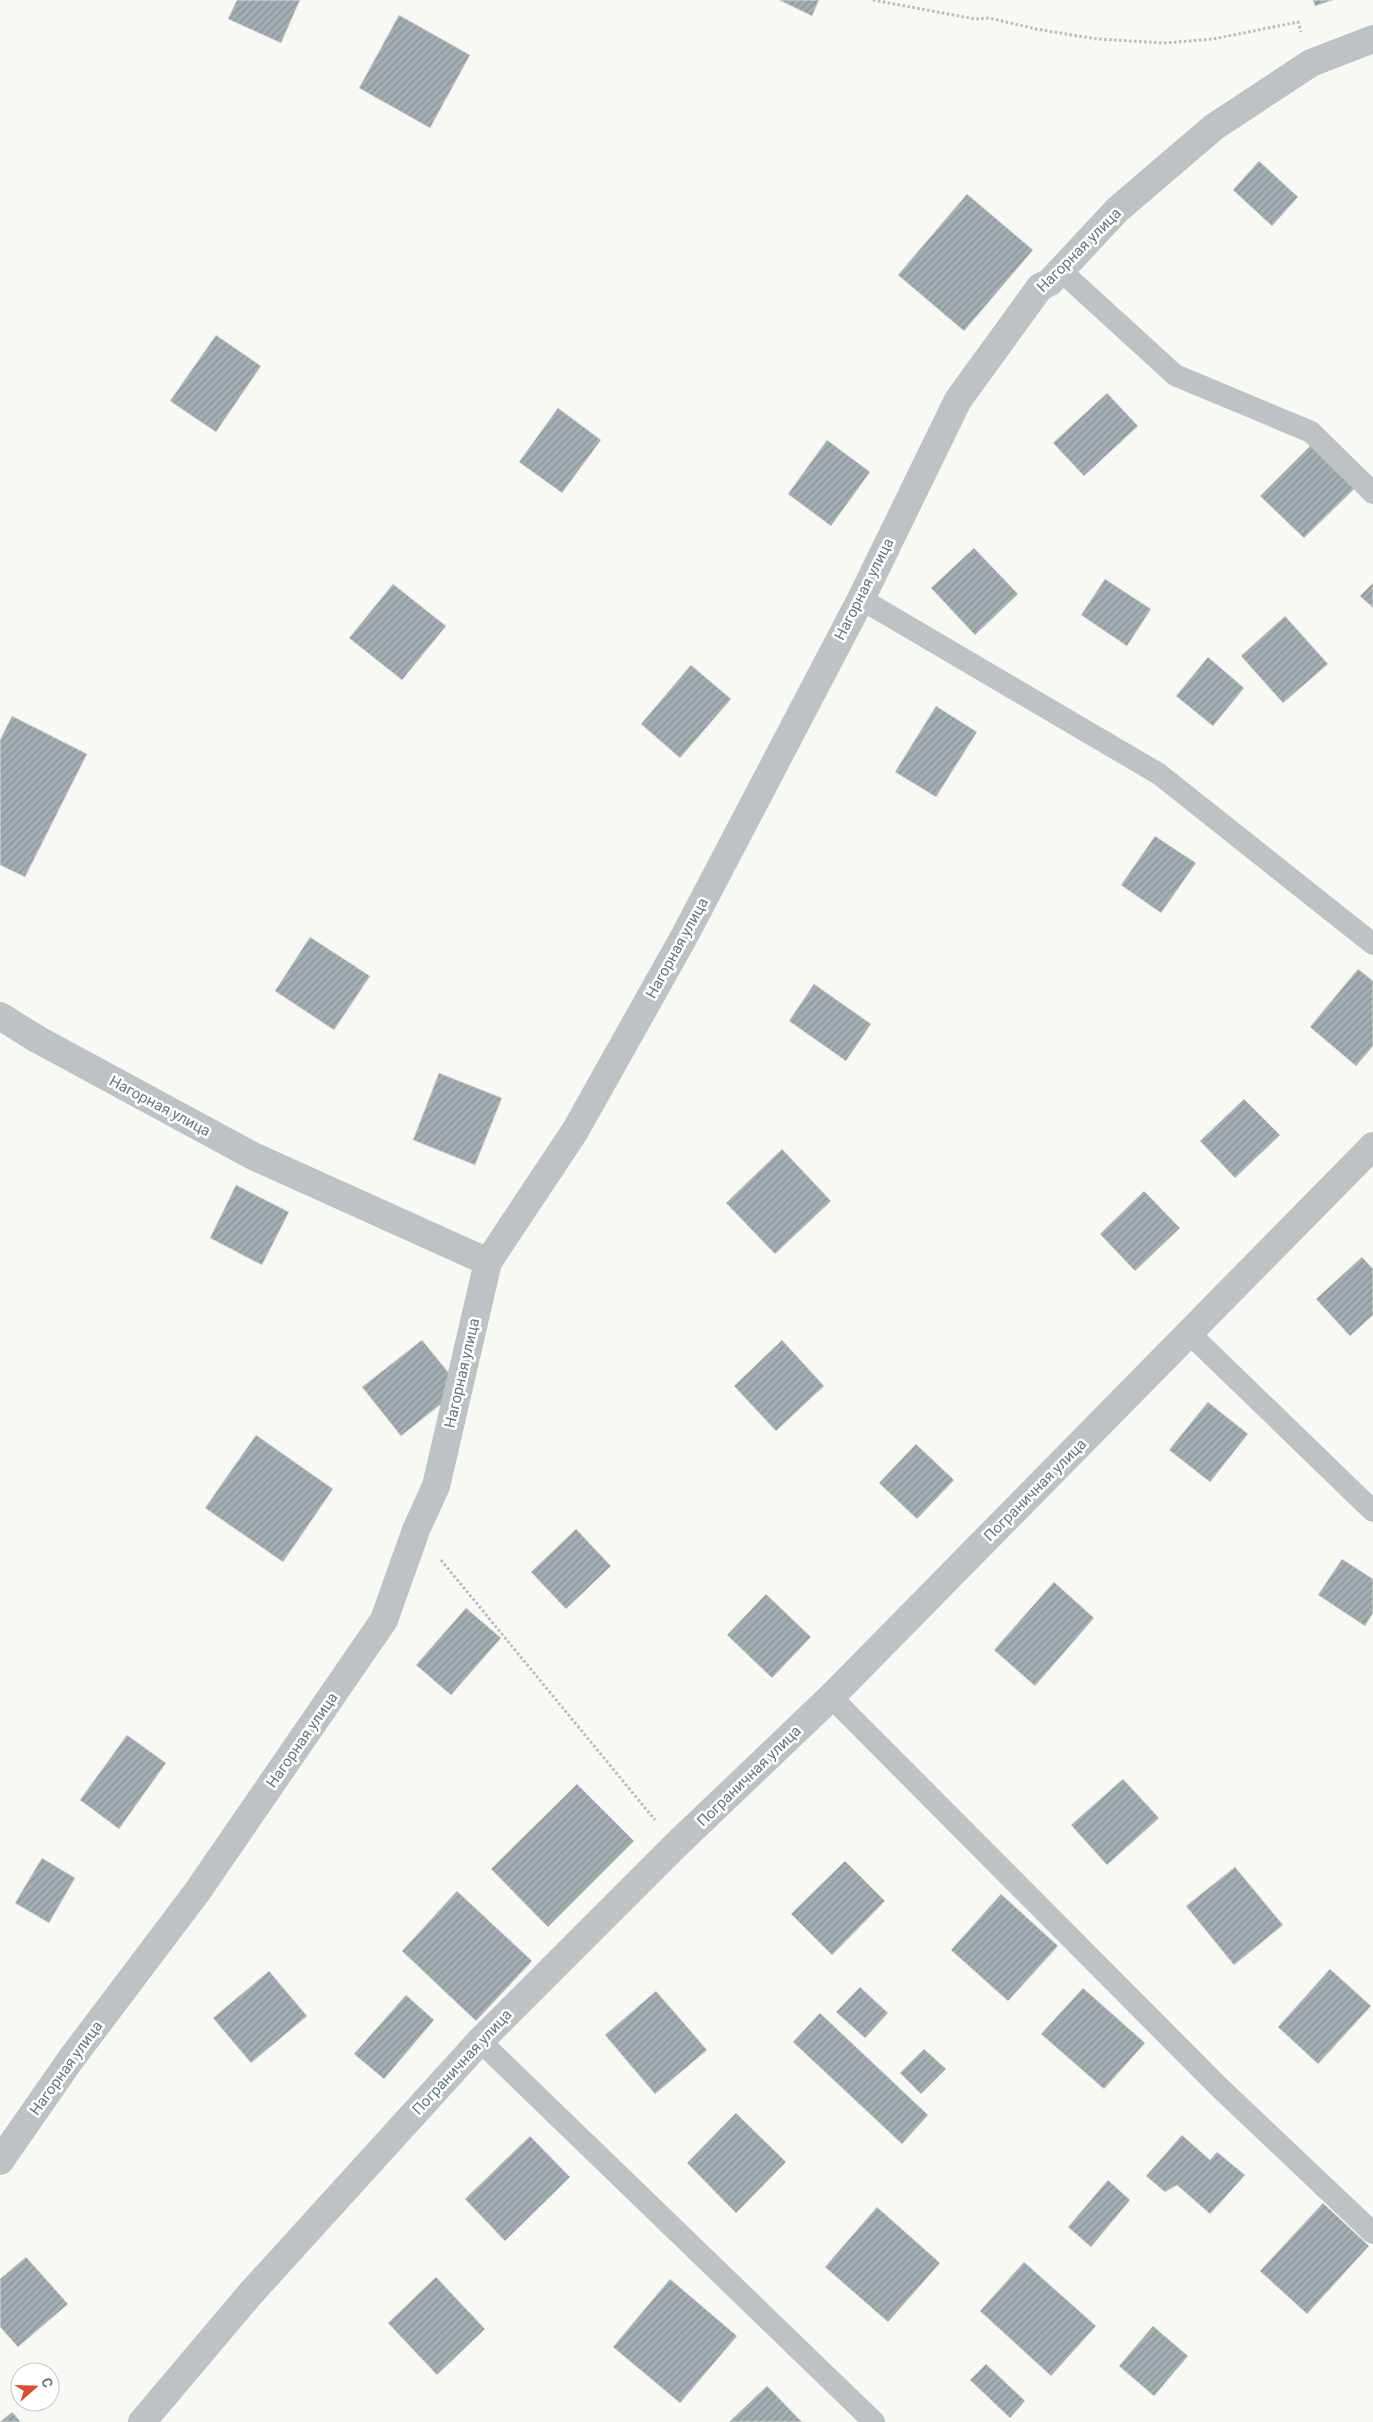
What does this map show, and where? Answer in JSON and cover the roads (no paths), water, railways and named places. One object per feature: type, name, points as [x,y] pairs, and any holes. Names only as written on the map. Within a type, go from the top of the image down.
[{"type":"street","name":"Нагорная улица","points":[[0,2161],[71,2059],[196,1892],[384,1620],[416,1530],[436,1486],[488,1262],[576,1131],[685,935],[861,598],[958,400],[1040,287],[1050,282],[1117,210],[1214,127],[1311,63],[1373,39]]},
{"type":"street","name":"Нагорная улица","points":[[0,1016],[37,1039],[253,1156],[488,1262]]},
{"type":"street","name":"Пограничная улица","points":[[142,2422],[252,2293],[480,2041],[676,1845],[831,1697],[1373,1146]]},
{"type":"lane","points":[[1060,270],[1175,375],[1311,432],[1373,493]]},
{"type":"lane","points":[[861,598],[1159,774],[1373,944]]},
{"type":"lane","points":[[1190,1334],[1373,1511]]},
{"type":"lane","points":[[831,1697],[1219,2087],[1373,2233]]},
{"type":"lane","points":[[480,2041],[874,2422]]}]
